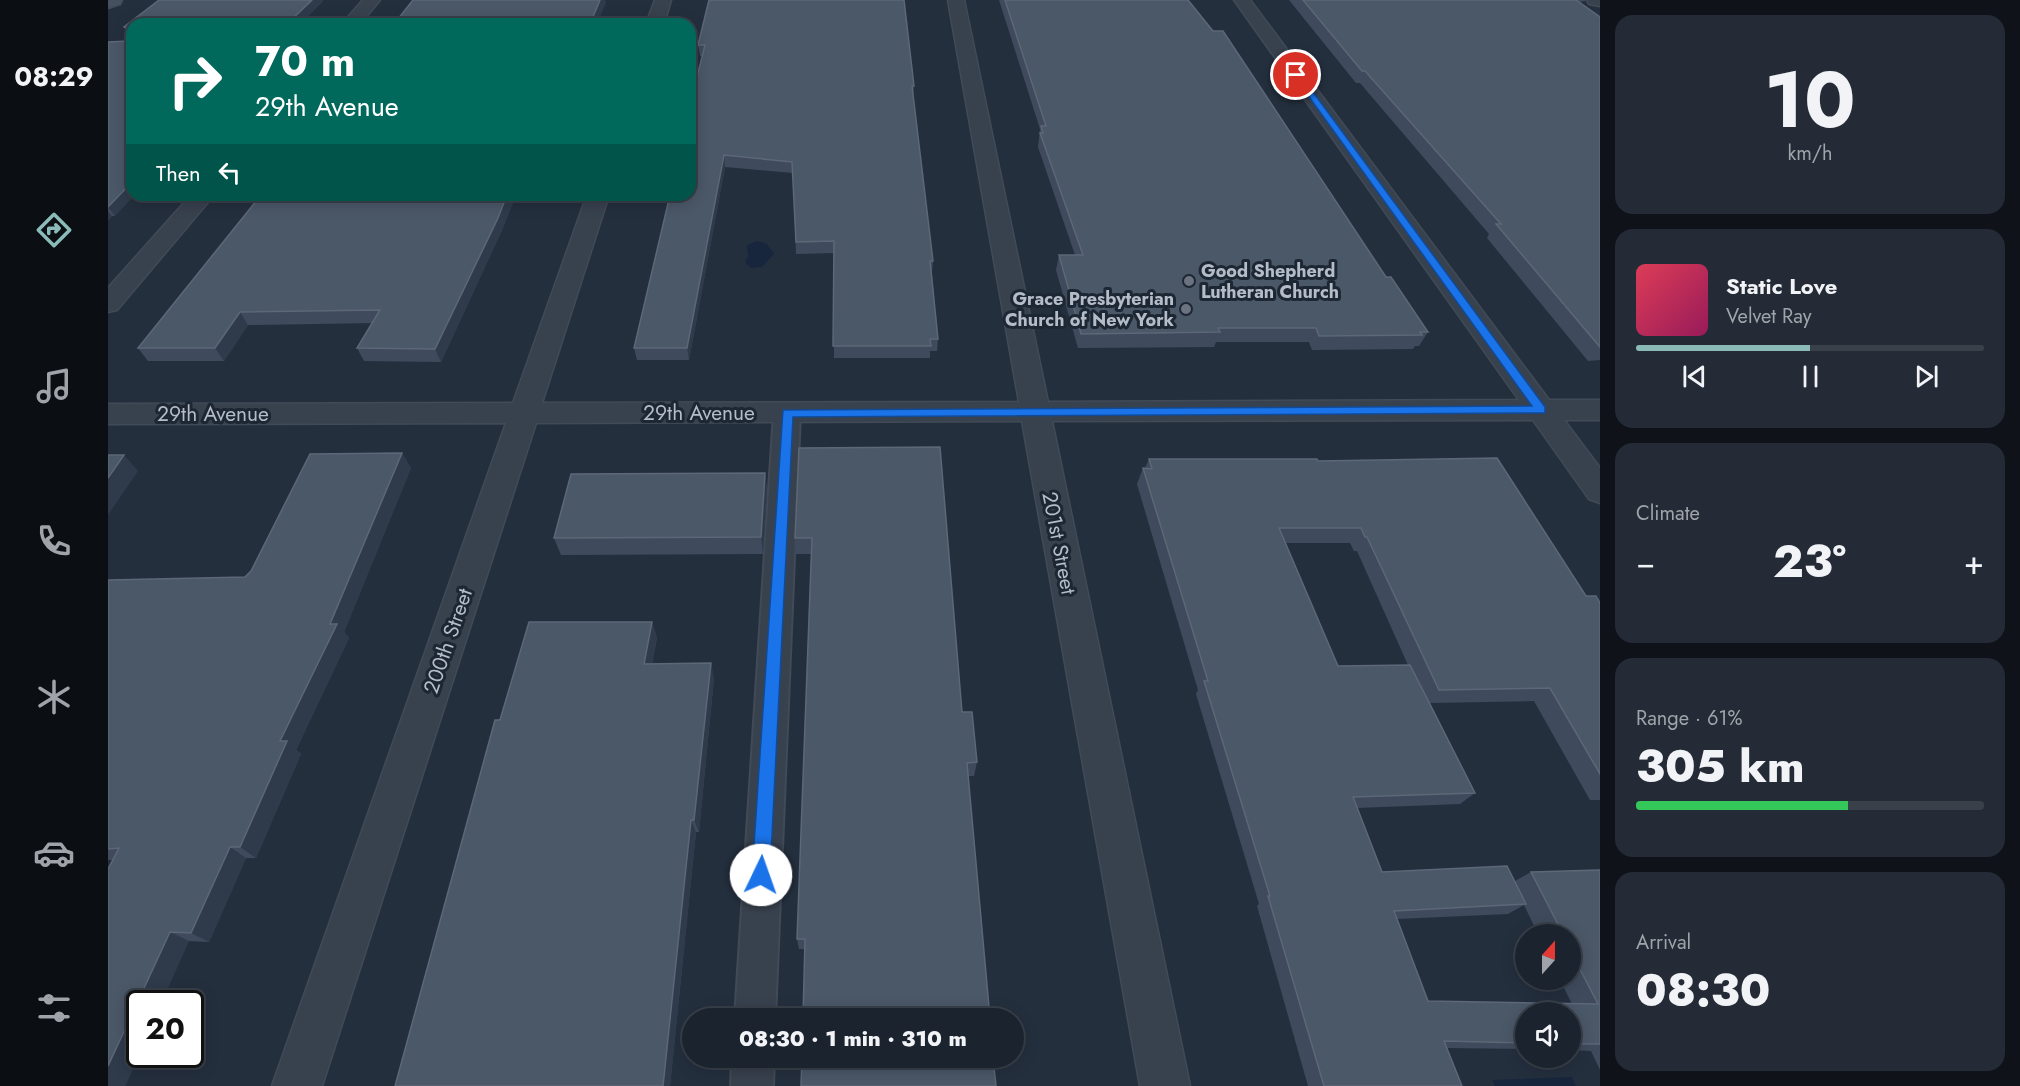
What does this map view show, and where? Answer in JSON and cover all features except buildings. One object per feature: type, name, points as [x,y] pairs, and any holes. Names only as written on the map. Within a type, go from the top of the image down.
[{"type":"main road","points":[[108,3],[114,0]]},
{"type":"street","points":[[356,18],[372,0]]},
{"type":"street","points":[[657,18],[663,0]]},
{"type":"street","name":"201st Street","points":[[956,0],[1165,1086]]},
{"type":"street","points":[[1242,0],[1600,491]]},
{"type":"street","points":[[1594,0],[1600,1]]},
{"type":"street","points":[[108,304],[198,201]]},
{"type":"street","name":"200th Street","points":[[297,1086],[596,201]]},
{"type":"street","name":"29th Avenue","points":[[108,414],[1600,410]]},
{"type":"lane","points":[[755,1008],[787,412]]},
{"type":"lane","points":[[752,1086],[753,1068]]},
{"type":"water","points":[[757,241],[767,244],[774,254],[762,267],[751,268],[745,262],[748,256],[747,245]]},
{"type":"water","points":[[1572,1077],[1576,1086],[1495,1086],[1492,1080]]},
{"type":"place","name":"Good Shepherd Lutheran Church","points":[[1189,281]]},
{"type":"place","name":"Grace Presbyterian Church of New York","points":[[1186,309]]},
{"type":"route","points":[[761,875],[787,412],[1541,410],[1296,75]]}]
